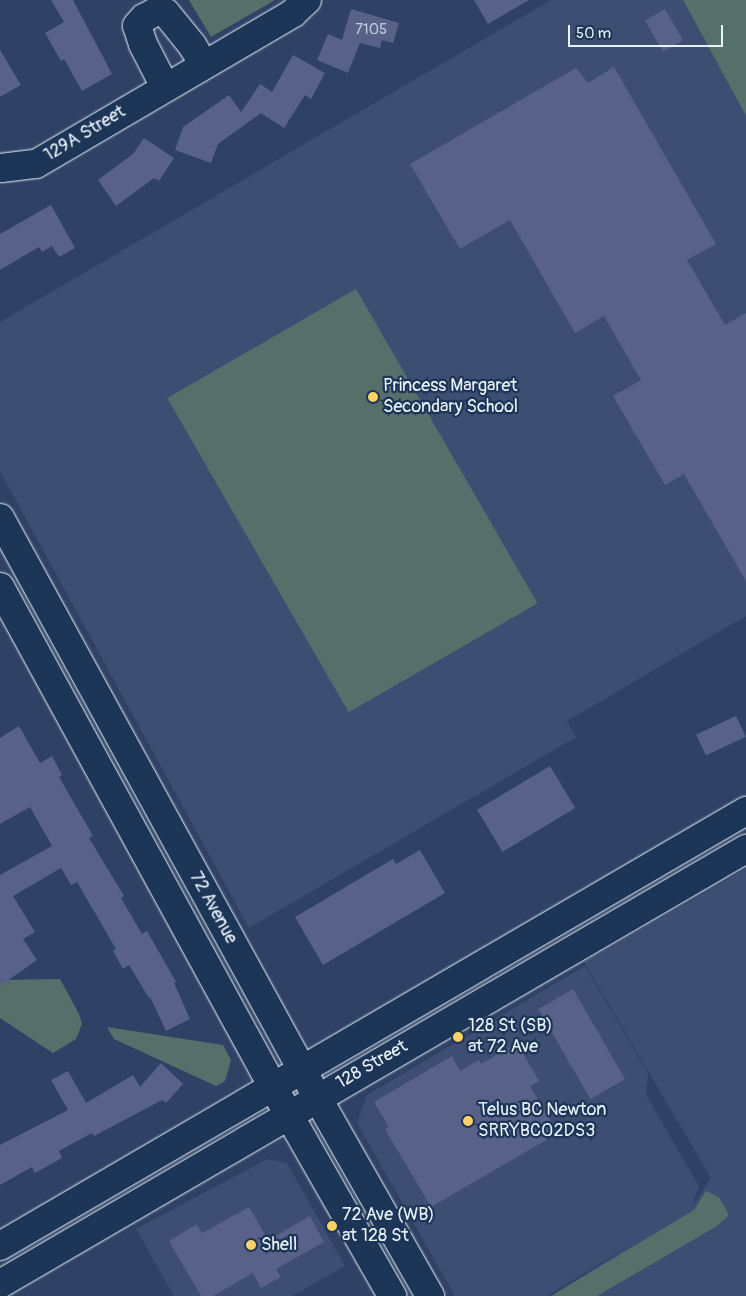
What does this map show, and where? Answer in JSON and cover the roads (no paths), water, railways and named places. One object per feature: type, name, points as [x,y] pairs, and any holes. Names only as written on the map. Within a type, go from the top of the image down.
[{"type":"main road","name":"129A Street","points":[[1,168],[36,164],[293,13],[307,0]]},
{"type":"main road","points":[[165,88],[143,44],[138,26],[144,18],[157,10],[166,12],[192,45],[204,65]]},
{"type":"main road","name":"72 Avenue","points":[[0,518],[301,1070],[430,1296]]},
{"type":"main road","name":"72 Avenue","points":[[0,587],[273,1087],[392,1296]]},
{"type":"main road","name":"128 Street","points":[[0,1246],[746,811]]},
{"type":"main road","name":"128 Street","points":[[0,1284],[746,848]]},
{"type":"place","name":"Princess Margaret Secondary School","points":[[373,397]]},
{"type":"place","name":"128 St (SB) at 72 Ave","points":[[458,1037]]},
{"type":"place","name":"Telus BC Newton SRRYBC02DS3","points":[[468,1121]]},
{"type":"place","name":"72 Ave (WB) at 128 St","points":[[332,1226]]},
{"type":"place","name":"Shell","points":[[251,1245]]}]
